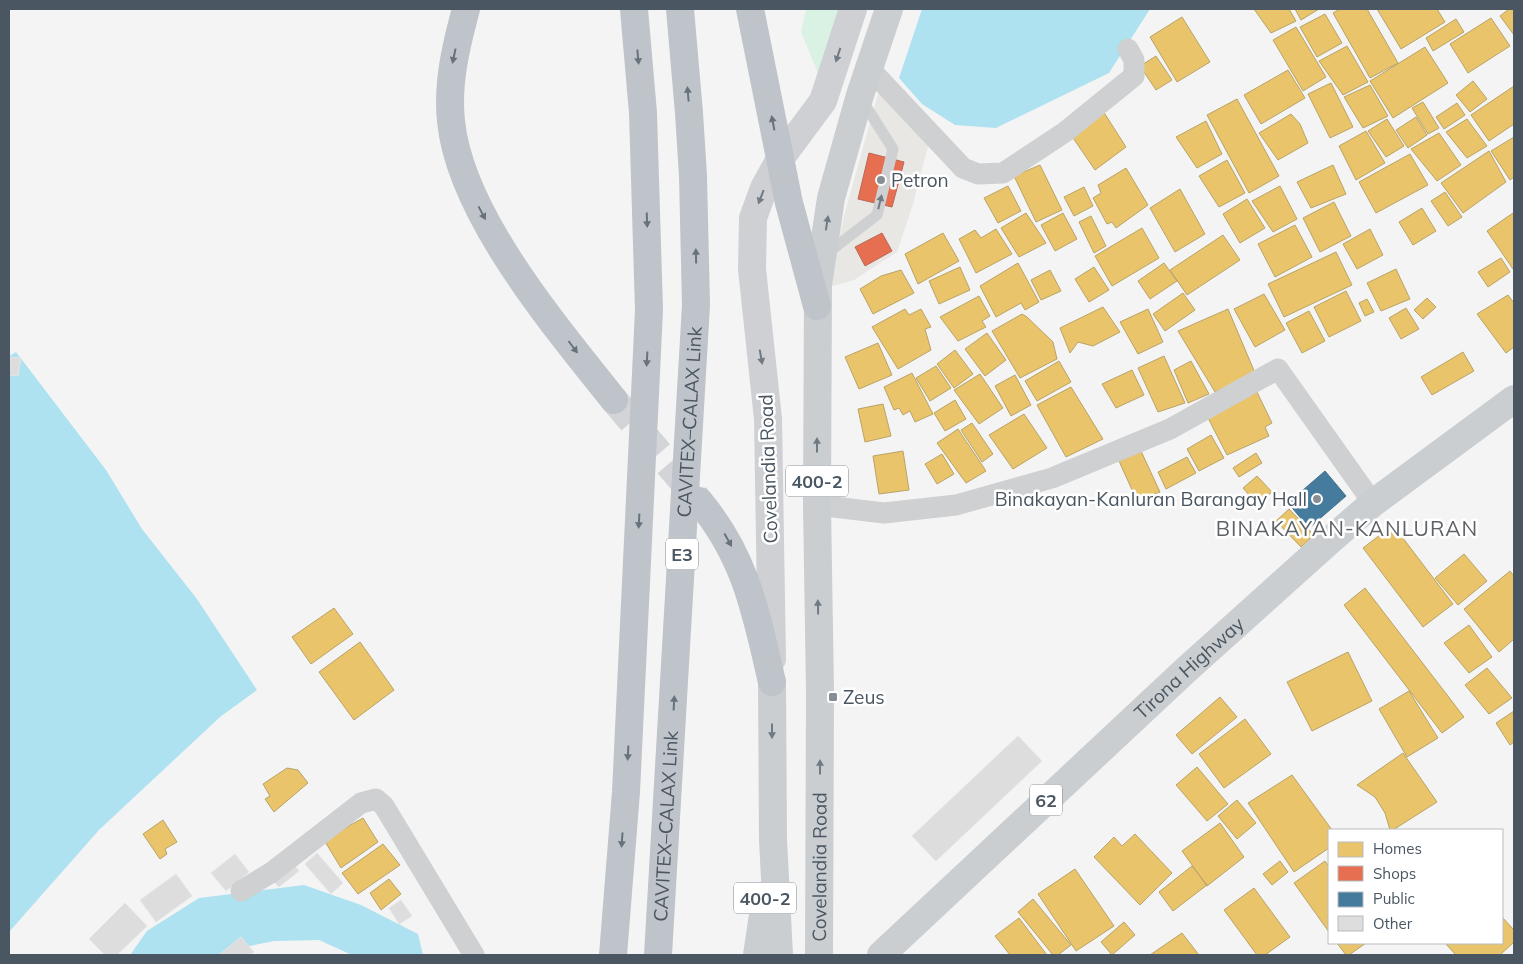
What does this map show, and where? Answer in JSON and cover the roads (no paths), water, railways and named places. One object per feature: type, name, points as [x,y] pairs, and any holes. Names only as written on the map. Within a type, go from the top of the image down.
[{"type":"highway","points":[[466,9],[452,65],[450,94],[451,122],[464,174],[493,233],[514,268],[614,400]]},
{"type":"highway","name":"E3","points":[[613,955],[626,792],[649,310],[643,123],[634,9]]},
{"type":"highway","name":"CAVITEX–CALAX Link","points":[[658,955],[696,305],[693,176],[680,9]]},
{"type":"highway","points":[[750,9],[789,203],[817,306]]},
{"type":"highway","points":[[699,501],[723,532],[738,561],[754,604],[772,682]]},
{"type":"main road","name":"Covelandia Road","points":[[778,955],[773,840],[768,419],[757,329],[752,260],[753,218],[764,188],[780,158],[823,101],[853,9]]},
{"type":"main road","name":"Covelandia Road","points":[[819,955],[820,692],[817,505],[817,306],[821,258],[831,198],[868,68],[889,9]]},
{"type":"main road","name":"Tirona Highway","points":[[881,955],[1187,669],[1373,503],[1514,399]]},
{"type":"main road","name":"400-2","points":[[758,955],[773,840]]},
{"type":"street","points":[[868,68],[963,168],[978,174],[1003,173],[1065,132],[1134,76],[1134,60],[1128,49]]},
{"type":"street","points":[[817,505],[884,513],[956,505],[1052,478],[1170,429],[1278,369],[1373,503]]},
{"type":"street","points":[[241,891],[272,872],[361,803],[376,799],[384,806],[474,955]]},
{"type":"lane","points":[[821,258],[876,215],[892,149],[860,95]]},
{"type":"water","points":[[922,9],[1150,9],[1109,73],[996,128],[955,125],[922,104],[899,78]]},
{"type":"water","points":[[16,352],[106,470],[142,529],[197,599],[257,690],[220,717],[99,830],[9,932],[9,356]]},
{"type":"water","points":[[304,885],[361,905],[418,934],[423,955],[352,955],[319,940],[274,941],[240,948],[230,955],[130,955],[147,931],[199,898]]},
{"type":"tunnel","points":[[614,400],[697,498]]},
{"type":"place","name":"Petron","points":[[881,180]]},
{"type":"place","name":"Binakayan-Kanluran Barangay Hall","points":[[1317,499]]},
{"type":"place","name":"Zeus","points":[[833,697]]},
{"type":"district","name":"BINAKAYAN-KANLURAN","points":[[1347,528]]}]
